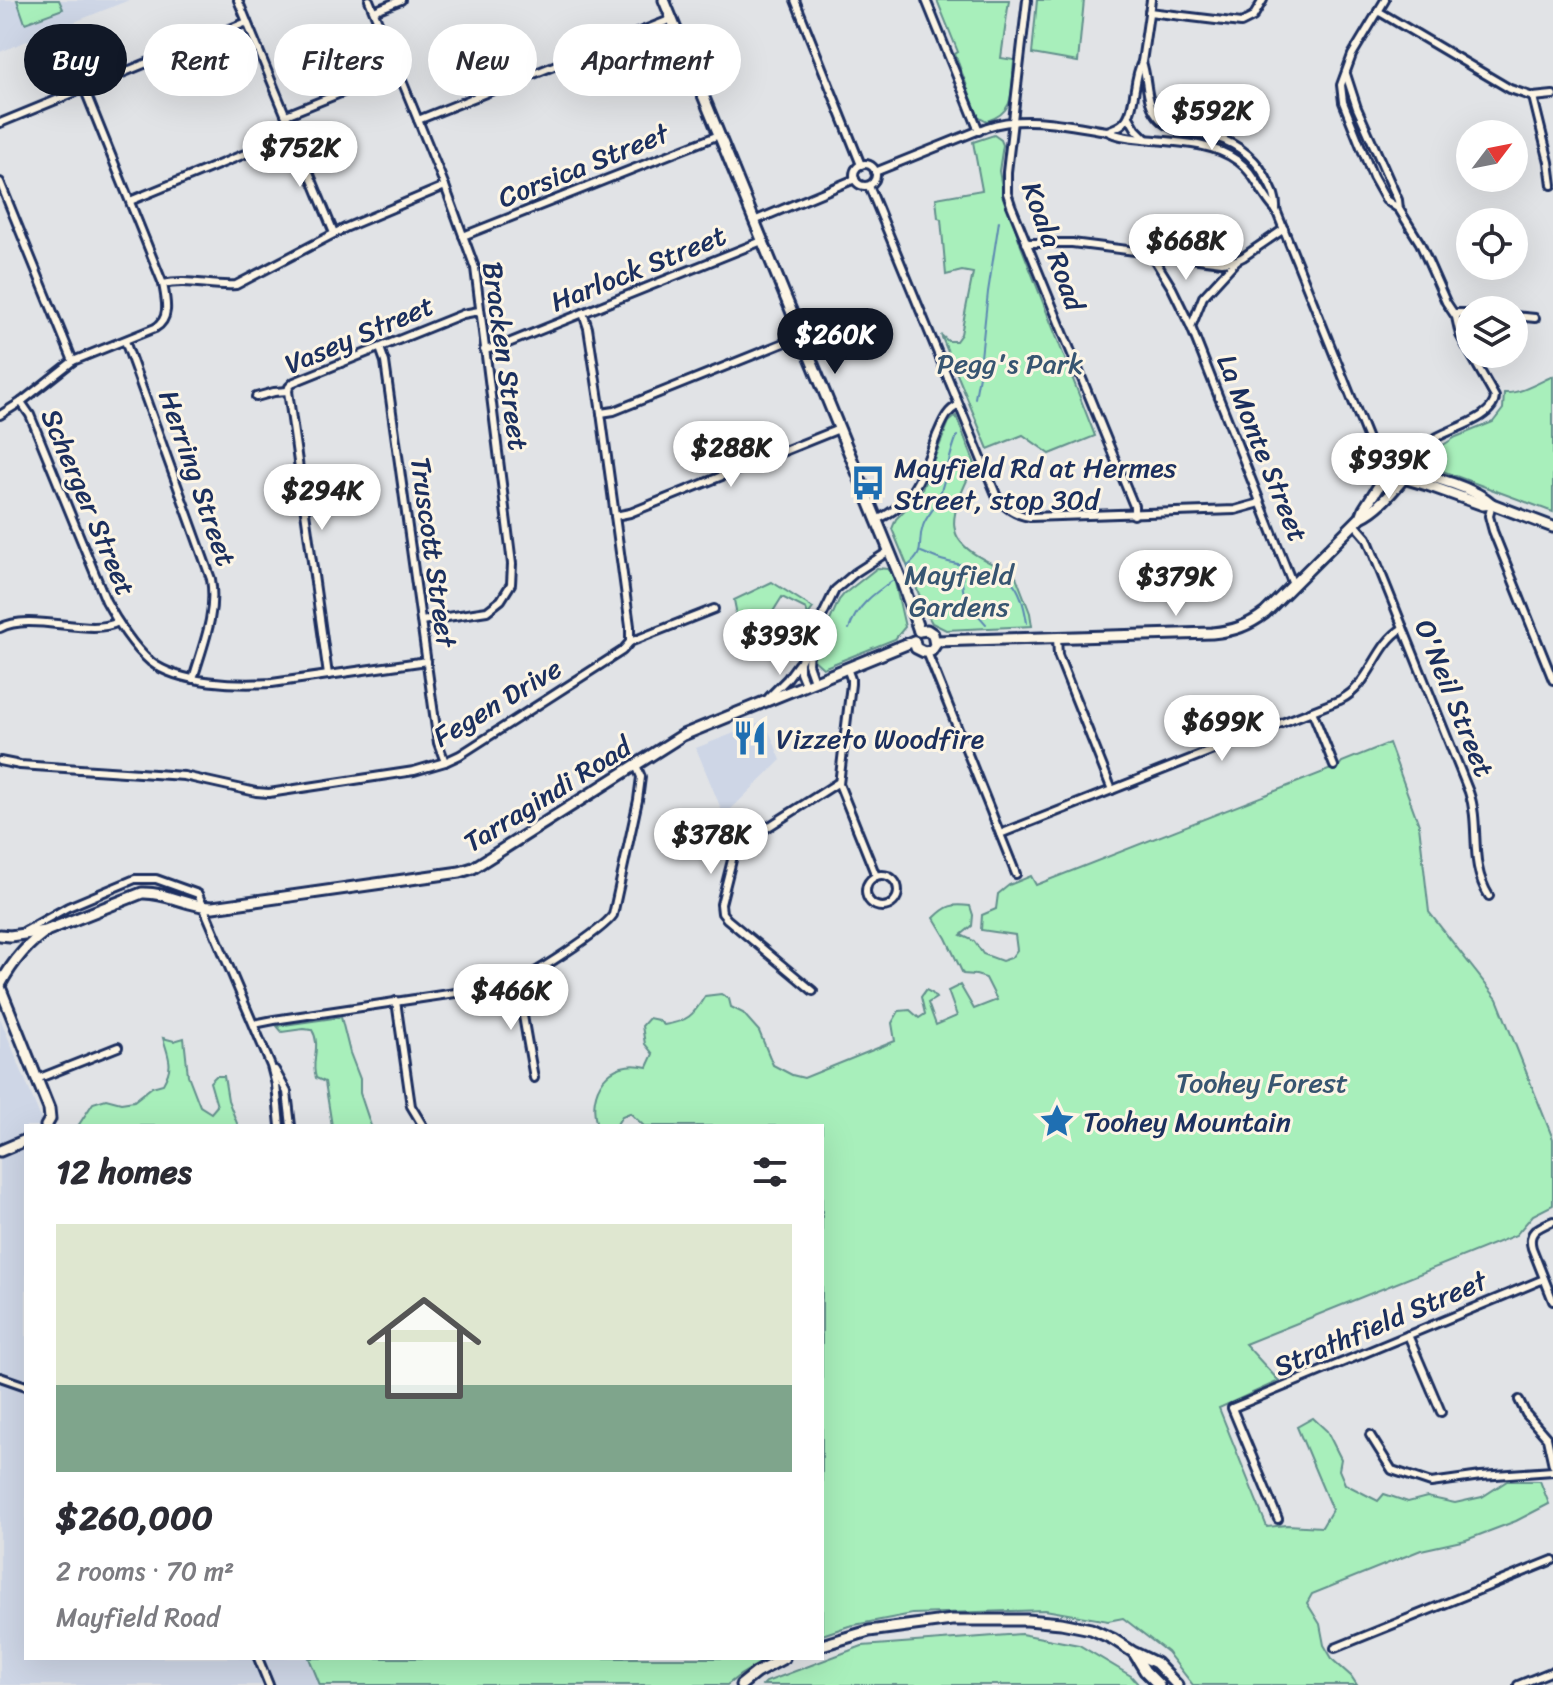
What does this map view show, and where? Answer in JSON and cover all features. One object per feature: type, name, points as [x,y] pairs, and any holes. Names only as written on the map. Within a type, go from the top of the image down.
[{"type":"street","points":[[238,0],[334,233]]},
{"type":"street","name":"Bracken Street","points":[[369,0],[379,24]]},
{"type":"street","points":[[374,11],[401,0]]},
{"type":"street","points":[[664,0],[919,631]]},
{"type":"street","points":[[795,0],[861,165]]},
{"type":"street","points":[[926,0],[979,131]]},
{"type":"street","name":"Koala Road","points":[[1027,0],[1012,121],[1007,193],[1134,506],[1134,515]]},
{"type":"street","points":[[1107,131],[1121,125],[1129,117],[1137,70],[1142,62],[1151,0]]},
{"type":"street","points":[[1149,12],[1235,23],[1248,20],[1263,0]]},
{"type":"street","points":[[936,641],[1235,630],[1255,620],[1358,520],[1369,513],[1435,438],[1483,416],[1495,404],[1495,397],[1460,335],[1454,313],[1445,300],[1420,243],[1399,209],[1386,200],[1373,177],[1343,102],[1341,85],[1356,45],[1385,0]]},
{"type":"street","points":[[1378,11],[1510,89],[1533,97],[1553,95]]},
{"type":"street","points":[[418,120],[672,19]]},
{"type":"street","points":[[127,71],[247,22]]},
{"type":"street","points":[[1142,62],[1146,92],[1154,112],[1169,127],[1225,140],[1247,154],[1262,171],[1272,190],[1276,210]]},
{"type":"street","points":[[1346,74],[1399,209]]},
{"type":"street","points":[[0,123],[65,96]]},
{"type":"street","points":[[0,415],[73,361],[161,325],[166,311],[163,284],[87,96]]},
{"type":"street","points":[[286,115],[333,96]]},
{"type":"street","name":"Bracken Street","points":[[408,96],[475,268],[511,553],[511,584],[501,600],[487,611],[421,621]]},
{"type":"street","points":[[1533,97],[1552,185]]},
{"type":"street","points":[[1129,117],[1146,139]]},
{"type":"street","points":[[875,172],[996,124],[1012,121],[1031,120],[1107,131],[1226,153],[1253,175],[1267,201],[1276,210],[1372,449],[1375,464],[1387,473],[1457,486],[1484,497],[1492,504],[1553,527]]},
{"type":"street","points":[[130,201],[294,134]]},
{"type":"street","name":"Corsica Street","points":[[463,236],[719,135]]},
{"type":"street","points":[[861,165],[871,166],[875,172],[874,182],[869,186],[859,185],[855,179],[854,173],[861,165]]},
{"type":"street","points":[[754,221],[855,179]]},
{"type":"street","points":[[0,182],[73,361]]},
{"type":"street","points":[[163,284],[236,285],[334,233],[445,186]]},
{"type":"street","points":[[869,186],[997,497],[1008,509],[1022,516],[1134,515],[1235,510],[1260,503]]},
{"type":"street","name":"La Monte Street","points":[[1191,327],[1203,297],[1237,260],[1284,229]]},
{"type":"street","name":"Harlock Street","points":[[484,350],[501,346],[762,241]]},
{"type":"street","points":[[1026,243],[1072,243],[1222,262],[1237,260]]},
{"type":"street","name":"La Monte Street","points":[[1151,254],[1191,327],[1293,585]]},
{"type":"street","name":"Vasey Street","points":[[256,397],[288,391],[294,382],[463,314],[479,311]]},
{"type":"street","points":[[583,313],[601,413],[630,642]]},
{"type":"street","points":[[1528,317],[1535,318]]},
{"type":"street","points":[[601,413],[614,411],[801,336]]},
{"type":"street","name":"Herring Street","points":[[125,341],[211,579],[214,595],[210,621],[193,679]]},
{"type":"street","name":"Truscott Street","points":[[380,348],[385,362],[438,743],[445,762]]},
{"type":"street","points":[[288,391],[328,675]]},
{"type":"street","name":"Scherger Street","points":[[21,402],[30,415],[106,601],[118,622],[149,660],[164,670],[193,679],[251,685],[427,661]]},
{"type":"street","points":[[876,520],[892,513],[907,499],[919,480],[947,412],[959,405]]},
{"type":"street","points":[[615,516],[630,513],[839,429]]},
{"type":"street","points":[[1372,449],[1386,464],[1402,474]]},
{"type":"street","points":[[1358,520],[1387,473]]},
{"type":"street","points":[[1492,504],[1489,516],[1493,531],[1553,680]]},
{"type":"street","name":"O'Neil Street","points":[[1358,520],[1473,803],[1475,847],[1481,880],[1489,896]]},
{"type":"street","points":[[767,700],[800,662],[835,590],[889,551]]},
{"type":"street","name":"Fegen Drive","points":[[0,761],[184,776],[269,793],[414,771],[460,755],[622,651],[630,642],[714,609]]},
{"type":"street","points":[[2,625],[105,626],[118,622]]},
{"type":"street","points":[[1000,834],[1340,700],[1357,689],[1386,642],[1403,628]]},
{"type":"street","points":[[919,631],[930,632],[935,637],[934,648],[927,652],[918,650],[914,641],[919,631]]},
{"type":"street","points":[[1057,638],[1058,655],[1112,790]]},
{"type":"street","name":"Tarragindi Road","points":[[9,935],[48,930],[142,893],[203,907],[222,906],[467,870],[686,733],[914,641]]},
{"type":"street","points":[[809,645],[809,682]]},
{"type":"street","points":[[927,652],[1016,874]]},
{"type":"street","points":[[800,662],[800,670],[809,682]]},
{"type":"street","points":[[847,667],[851,684],[840,790],[876,876]]},
{"type":"street","points":[[1312,711],[1334,766]]},
{"type":"street","points":[[254,1024],[517,982],[602,928],[613,915],[638,800],[641,777],[636,765]]},
{"type":"street","points":[[813,991],[727,919],[720,906],[735,848],[839,782]]},
{"type":"street","points":[[876,876],[889,876],[898,886],[896,899],[888,906],[875,905],[867,895],[867,885],[876,876]]},
{"type":"street","points":[[20,954],[19,945],[9,935],[135,879],[156,879],[200,896],[267,1056],[275,1081],[280,1124]]},
{"type":"street","name":"Tarragindi Road","points":[[47,1124],[50,1114],[0,986],[20,954],[48,930]]},
{"type":"street","points":[[517,982],[534,1078]]},
{"type":"street","points":[[396,1001],[411,1106],[422,1124]]},
{"type":"street","points":[[37,1079],[118,1047]]},
{"type":"street","points":[[267,1056],[287,1092],[291,1124]]},
{"type":"street","points":[[0,1151],[24,1141]]},
{"type":"street","points":[[1553,1221],[1530,1236],[1530,1244],[1553,1301]]},
{"type":"street","name":"Strathfield Street","points":[[1278,1519],[1232,1408],[1544,1279]]},
{"type":"street","points":[[1408,1335],[1441,1412]]},
{"type":"street","points":[[0,1377],[24,1385]]},
{"type":"street","points":[[1370,1435],[1392,1470],[1431,1483],[1553,1468],[1547,1438],[1526,1414],[1519,1400]]},
{"type":"street","points":[[1335,1648],[1553,1560]]},
{"type":"street","points":[[824,1644],[869,1631],[952,1620],[1061,1623],[1091,1629],[1113,1639],[1156,1663],[1177,1685]]},
{"type":"street","points":[[1133,1652],[1159,1685]]},
{"type":"street","points":[[259,1660],[269,1685]]},
{"type":"street","points":[[741,1685],[780,1660]]},
{"type":"street","points":[[1518,1685],[1553,1671]]},
{"type":"shaded area","points":[[0,0],[129,0],[69,24],[24,24],[24,42],[0,52]]},
{"type":"shaded area","points":[[765,721],[781,760],[724,816],[696,748]]},
{"type":"shaded area","points":[[0,1018],[43,1124],[24,1124],[24,1660],[310,1660],[320,1685],[0,1685]]},
{"type":"green space","points":[[17,0],[59,0],[63,9],[25,23]]},
{"type":"green space","points":[[937,0],[1009,0],[1001,58],[1014,60],[1012,90],[1008,105],[997,117],[987,121],[978,116],[955,54],[958,52]]},
{"type":"green space","points":[[1037,0],[1084,0],[1078,62],[1032,54]]},
{"type":"green space","name":"Pegg's Park","points":[[994,135],[1003,145],[999,171],[1004,199],[1095,436],[1050,454],[1023,435],[988,449],[941,335],[948,341],[956,341],[961,334],[973,273],[962,271],[946,275],[936,198],[982,190],[973,142]]},
{"type":"green space","points":[[1553,376],[1553,512],[1426,465],[1426,458],[1440,447],[1493,422],[1503,409],[1504,393],[1523,390]]},
{"type":"green space","name":"Mayfield Gardens","points":[[956,416],[975,464],[957,505],[955,530],[958,538],[971,551],[1015,574],[1032,626],[946,630],[932,623],[892,529],[896,519],[920,494],[949,422]]},
{"type":"green space","points":[[877,568],[888,569],[893,574],[905,627],[895,639],[823,668],[813,659],[839,600]]},
{"type":"green space","points":[[772,582],[813,608],[808,615],[806,609],[782,597],[749,650],[734,619],[734,600]]},
{"type":"green space","name":"Toohey Forest","points":[[1389,743],[1419,825],[1429,912],[1497,999],[1553,1139],[1553,1205],[1533,1215],[1516,1235],[1245,1344],[1279,1381],[1219,1408],[1267,1527],[1322,1527],[1332,1510],[1297,1427],[1313,1418],[1327,1431],[1341,1459],[1339,1470],[1345,1484],[1378,1501],[1384,1494],[1408,1502],[1427,1497],[1455,1503],[1482,1497],[1507,1481],[1540,1481],[1549,1504],[1516,1521],[1466,1540],[1421,1550],[1312,1594],[1307,1603],[1320,1624],[1324,1645],[1333,1660],[1357,1685],[1193,1685],[1167,1652],[1123,1618],[1108,1621],[1045,1610],[912,1614],[849,1626],[824,1634],[824,1124],[642,1124],[630,1113],[622,1116],[617,1124],[597,1124],[594,1113],[598,1089],[604,1079],[622,1067],[647,1067],[653,1054],[645,1044],[642,1026],[649,1018],[664,1025],[679,1022],[693,1013],[705,996],[721,994],[729,999],[731,1007],[743,1013],[759,1031],[773,1065],[804,1078],[895,1041],[892,1023],[899,1011],[910,1010],[919,1018],[925,1014],[921,997],[926,990],[936,998],[928,1003],[936,1025],[957,1016],[948,991],[960,985],[974,1009],[997,1000],[986,978],[963,974],[934,918],[943,910],[954,905],[970,906],[972,926],[961,935],[974,941],[983,954],[1002,961],[1011,958],[1017,950],[1015,935],[981,930],[982,915],[996,909],[998,894],[1009,885],[1031,876],[1036,885],[1339,766]]},
{"type":"green space","points":[[341,1017],[370,1124],[332,1124],[325,1082],[316,1078],[316,1042],[312,1030],[282,1032],[277,1026]]},
{"type":"green space","points":[[163,1038],[174,1041],[184,1038],[188,1075],[200,1106],[211,1113],[217,1106],[210,1082],[216,1076],[224,1076],[228,1100],[237,1124],[79,1124],[93,1103],[106,1099],[121,1103],[134,1101],[152,1087],[163,1084],[169,1057]]},
{"type":"green space","points":[[1021,1634],[1079,1645],[1131,1676],[1139,1685],[763,1685],[862,1646]]},
{"type":"green space","points":[[310,1660],[765,1660],[727,1685],[320,1685]]},
{"type":"waterway","points":[[975,398],[999,221]]},
{"type":"waterway","points":[[908,566],[919,552],[923,526],[936,504],[957,436]]},
{"type":"waterway","points":[[921,552],[1006,577],[1018,590],[1027,623]]},
{"type":"waterway","points":[[964,566],[963,591],[986,624]]},
{"type":"waterway","points":[[849,629],[866,601],[892,581]]},
{"type":"place","name":"Mayfield Rd at Hermes Street, stop 30d","points":[[868,483]]},
{"type":"place","name":"Vizzeto Woodfire","points":[[750,738]]},
{"type":"place","name":"Toohey Mountain","points":[[1057,1121]]}]
